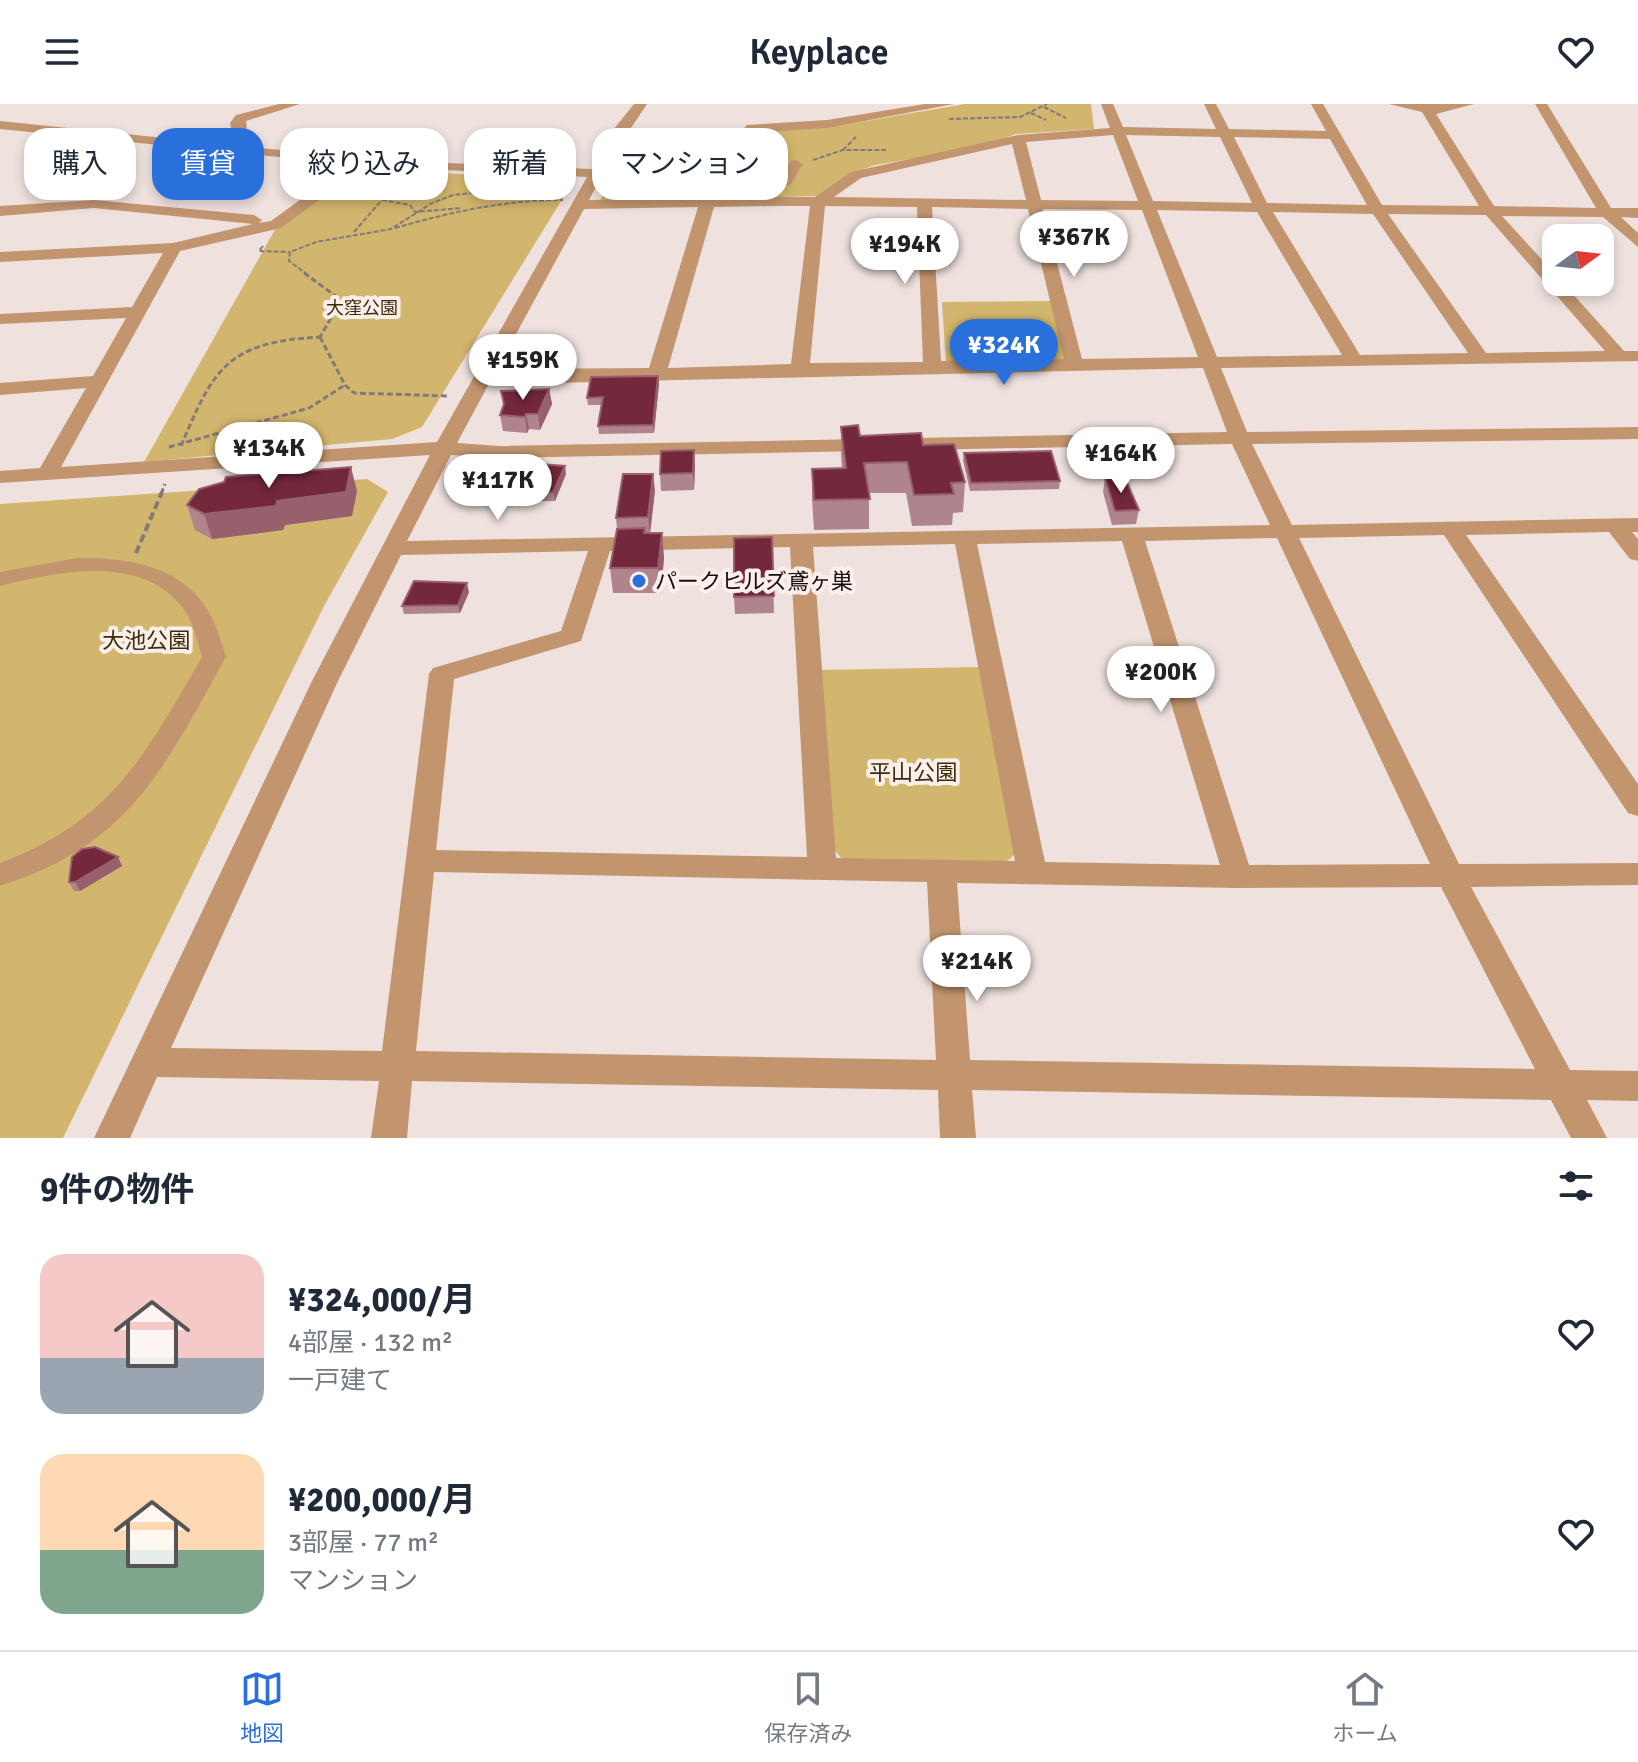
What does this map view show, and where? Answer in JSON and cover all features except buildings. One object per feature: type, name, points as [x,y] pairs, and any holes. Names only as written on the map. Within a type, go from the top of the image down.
[{"type":"street","points":[[238,128],[237,123],[241,118],[294,104]]},
{"type":"street","points":[[622,128],[641,104]]},
{"type":"street","points":[[750,128],[776,119],[827,124],[948,104]]},
{"type":"street","points":[[1107,104],[1240,439],[1451,878],[1589,1138]]},
{"type":"street","points":[[1210,104],[1262,207],[1353,358]]},
{"type":"street","points":[[1317,104],[1377,209],[1480,357]]},
{"type":"street","points":[[1395,104],[1426,108],[1453,108],[1468,104]]},
{"type":"street","points":[[1541,104],[1605,211],[1638,242]]},
{"type":"street","points":[[1426,108],[1489,210],[1618,355]]},
{"type":"street","points":[[0,125],[152,141]]},
{"type":"street","points":[[788,197],[818,201],[914,186],[965,153],[1018,139],[1118,131],[1333,135]]},
{"type":"street","points":[[1018,139],[1074,364]]},
{"type":"street","points":[[788,178],[796,164]]},
{"type":"street","points":[[448,169],[473,171],[592,166]]},
{"type":"street","points":[[800,369],[818,201],[856,175],[1033,204],[1638,213]]},
{"type":"street","points":[[112,1138],[325,681],[441,454],[488,374],[572,202],[592,177]]},
{"type":"street","points":[[914,186],[932,367]]},
{"type":"street","points":[[0,257],[174,248],[214,236],[276,225],[309,200]]},
{"type":"street","points":[[572,202],[626,200]]},
{"type":"street","points":[[657,372],[705,200]]},
{"type":"street","points":[[0,211],[94,204],[257,221],[288,215]]},
{"type":"street","points":[[47,474],[174,248]]},
{"type":"street","points":[[0,319],[137,312]]},
{"type":"street","points":[[488,374],[551,377],[657,372],[1353,358],[1638,356]]},
{"type":"street","points":[[0,389],[99,381]]},
{"type":"street","points":[[0,477],[500,452],[1638,433]]},
{"type":"street","points":[[0,492],[441,454]]},
{"type":"street","points":[[1614,524],[1638,554]]},
{"type":"street","points":[[395,548],[1638,525]]},
{"type":"street","points":[[1450,528],[1638,806]]},
{"type":"street","points":[[1132,536],[1238,877]]},
{"type":"street","points":[[965,538],[1032,872]]},
{"type":"street","points":[[389,1138],[442,674],[572,636],[602,542]]},
{"type":"street","points":[[801,542],[822,868]]},
{"type":"street","points":[[0,579],[61,566],[130,565],[172,584],[195,608],[214,657],[126,801],[87,836],[42,862],[0,875]]},
{"type":"street","points":[[420,861],[1238,877],[1451,878],[1638,874]]},
{"type":"street","points":[[941,871],[958,1138]]},
{"type":"street","points":[[148,1062],[1638,1086]]},
{"type":"path","points":[[1009,124],[1047,104]]},
{"type":"path","points":[[936,119],[1020,117]]},
{"type":"path","points":[[843,133],[856,137]]},
{"type":"path","points":[[843,150],[856,137],[866,133]]},
{"type":"path","points":[[788,141],[794,138]]},
{"type":"path","points":[[788,165],[843,150],[888,150]]},
{"type":"path","points":[[394,229],[415,212],[456,194],[464,194]]},
{"type":"path","points":[[352,234],[382,200],[410,205],[415,212]]},
{"type":"path","points":[[320,337],[335,311],[337,297],[320,280],[289,261],[290,252],[308,242],[394,229],[464,208],[527,200],[572,202]]},
{"type":"path","points":[[415,212],[444,207],[464,208]]},
{"type":"path","points":[[320,337],[345,385],[354,393],[448,396]]},
{"type":"path","points":[[202,398],[207,385],[223,367],[241,355],[283,341],[320,337]]},
{"type":"path","points":[[168,449],[174,443],[309,408],[345,385]]},
{"type":"path","points":[[130,565],[151,518]]},
{"type":"green space","points":[[965,104],[1091,104],[1094,129],[1016,134],[975,148],[875,165],[850,174],[817,196],[788,197],[788,128],[768,128],[836,126]]},
{"type":"green space","name":"大窪公園","points":[[448,173],[464,174],[464,200],[562,200],[422,427],[392,439],[144,462],[276,228],[313,200],[448,200]]},
{"type":"green space","points":[[600,200],[672,200],[599,202]]},
{"type":"green space","points":[[1052,301],[1066,359],[946,364],[942,302]]},
{"type":"green space","name":"大池公園","points":[[367,479],[388,492],[324,606],[63,1138],[0,1138],[0,504]]},
{"type":"green space","name":"平山公園","points":[[980,667],[1015,854],[1006,862],[842,859],[833,848],[820,670]]},
{"type":"place","name":"パークヒルズ鳶ヶ巣","points":[[639,581]]}]
